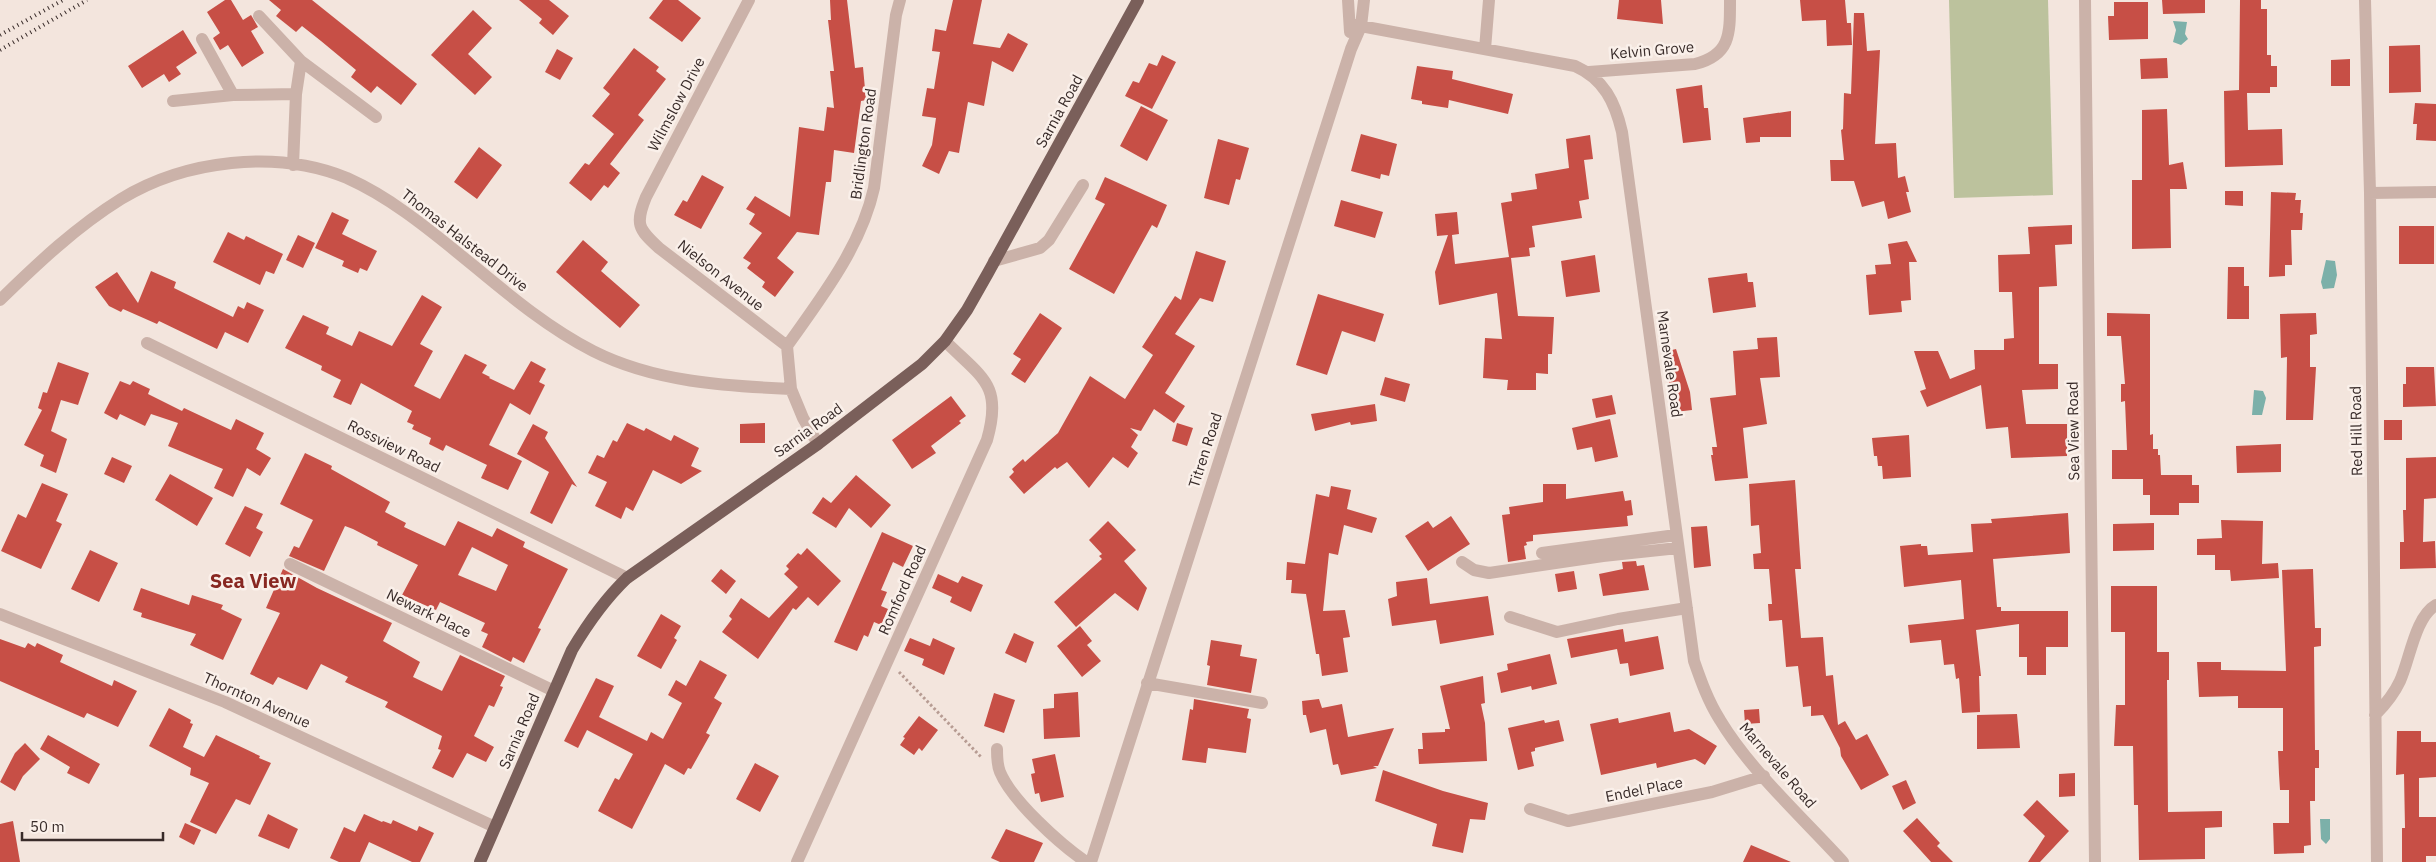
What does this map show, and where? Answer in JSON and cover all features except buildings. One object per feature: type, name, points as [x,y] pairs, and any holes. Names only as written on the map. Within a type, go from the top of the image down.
[{"type":"main road","name":"Sarnia Road","points":[[480,862],[572,650],[588,622],[607,597],[627,578],[818,444],[894,388],[945,341],[967,310],[1138,0]]},
{"type":"street","name":"Wilmslow Drive","points":[[638,225],[640,212],[646,197],[749,0]]},
{"type":"street","name":"Bridlington Road","points":[[787,346],[815,307],[856,240],[869,214],[896,14],[900,0]]},
{"type":"street","name":"Titren Road","points":[[1348,0],[1356,25]]},
{"type":"street","name":"Titren Road","points":[[1091,862],[1351,49],[1364,0]]},
{"type":"street","points":[[1485,49],[1489,0]]},
{"type":"street","name":"Kelvin Grove","points":[[1589,72],[1695,64],[1711,60],[1724,48],[1729,29],[1730,0]]},
{"type":"street","name":"Sea View Road","points":[[2085,0],[2095,862]]},
{"type":"street","name":"Red Hill Road","points":[[2365,0],[2370,193],[2377,862]]},
{"type":"street","points":[[259,16],[301,61],[376,117]]},
{"type":"street","name":"Marnevale Road","points":[[1356,25],[1560,62],[1589,72],[1606,89],[1616,106],[1622,132],[1694,661],[1704,691],[1733,739],[1764,776],[1843,862]]},
{"type":"street","points":[[202,38],[232,95]]},
{"type":"street","points":[[293,165],[296,94],[301,61]]},
{"type":"street","points":[[173,100],[232,95],[296,94]]},
{"type":"street","name":"Thomas Halstead Drive","points":[[0,300],[38,263],[88,221],[123,198],[158,181],[187,170],[218,165],[258,162],[293,165],[316,168],[346,178],[374,192],[444,241],[528,311],[594,352],[667,376],[739,386],[791,389]]},
{"type":"street","points":[[994,261],[1040,248],[1048,240],[1083,185]]},
{"type":"street","points":[[2370,193],[2436,192]]},
{"type":"street","name":"Nielson Avenue","points":[[638,225],[646,236],[659,248],[787,346]]},
{"type":"street","name":"Romford Road","points":[[797,862],[987,440],[994,404],[992,391],[945,341]]},
{"type":"street","name":"Rossview Road","points":[[147,344],[627,578]]},
{"type":"street","points":[[787,346],[791,389],[818,444]]},
{"type":"street","points":[[1542,553],[1677,541]]},
{"type":"street","points":[[1462,562],[1474,570],[1489,573],[1677,541]]},
{"type":"street","name":"Newark Place","points":[[290,564],[554,691]]},
{"type":"street","points":[[2375,716],[2389,700],[2400,681],[2421,621],[2436,604]]},
{"type":"street","points":[[1510,617],[1557,632],[1618,619],[1686,608]]},
{"type":"street","name":"Thornton Avenue","points":[[0,614],[224,702],[495,827]]},
{"type":"street","points":[[1147,682],[1262,702]]},
{"type":"street","points":[[997,749],[999,770],[1003,778],[1049,832],[1086,862]]},
{"type":"street","name":"Endel Place","points":[[1530,809],[1568,821],[1712,792],[1764,776]]},
{"type":"path","points":[[888,660],[1003,778]]},
{"type":"green space","points":[[1949,0],[2048,0],[2053,195],[1954,198]]},
{"type":"water","points":[[2173,21],[2187,22],[2185,34],[2188,39],[2181,45],[2173,42],[2176,30]]},
{"type":"water","points":[[2326,260],[2335,261],[2337,275],[2334,288],[2323,289],[2321,282]]},
{"type":"water","points":[[2254,390],[2263,391],[2266,398],[2262,415],[2252,415]]},
{"type":"water","points":[[2320,819],[2330,819],[2330,839],[2326,844],[2321,839]]},
{"type":"railway","points":[[0,35],[63,0]]},
{"type":"railway","points":[[0,50],[87,0]]},
{"type":"district","name":"Sea View","points":[[253,580]]}]
